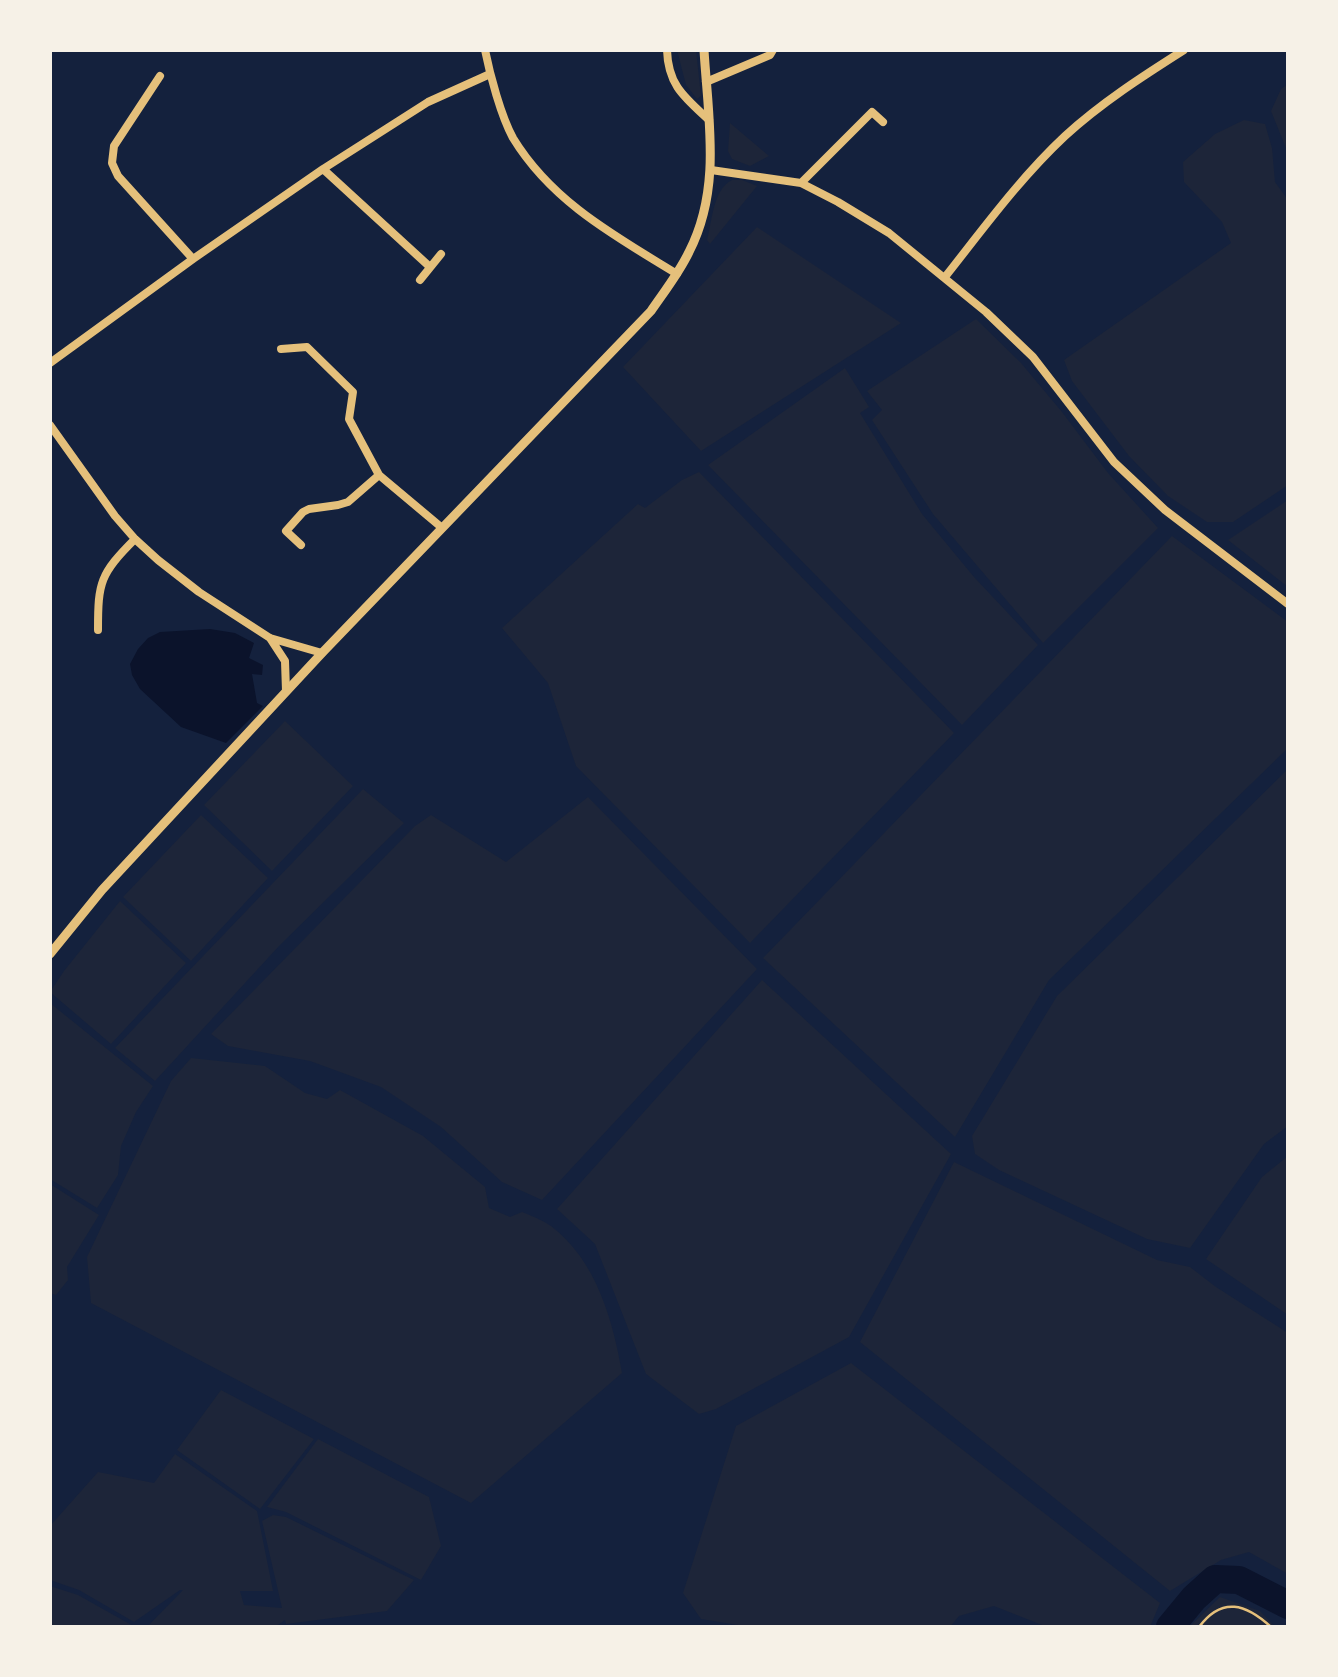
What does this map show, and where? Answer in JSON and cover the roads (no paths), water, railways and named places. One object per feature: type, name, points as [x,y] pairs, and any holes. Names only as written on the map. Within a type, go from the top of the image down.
[{"type":"street","points":[[485,50],[512,136],[556,193],[602,228],[677,274]]},
{"type":"street","points":[[667,50],[671,80],[683,97],[711,122]]},
{"type":"street","points":[[50,954],[102,890],[286,691],[651,311],[692,248],[702,218],[711,170],[704,50]]},
{"type":"street","points":[[706,82],[773,50]]},
{"type":"street","points":[[944,277],[1022,182],[1066,136],[1134,81],[1184,50]]},
{"type":"street","points":[[50,363],[323,169],[428,102],[490,74]]},
{"type":"street","points":[[160,76],[114,146],[112,163],[118,176],[193,259]]},
{"type":"street","points":[[802,183],[872,112],[883,122]]},
{"type":"street","points":[[323,169],[430,267]]},
{"type":"street","points":[[711,170],[802,183],[889,233],[1033,356],[1114,462],[1152,498],[1288,604]]},
{"type":"street","points":[[420,280],[441,254]]},
{"type":"street","points":[[281,349],[307,347],[353,392],[349,419],[379,475],[442,526]]},
{"type":"street","points":[[50,425],[134,539],[199,592],[270,638],[322,653]]},
{"type":"street","points":[[301,544],[286,532],[303,512],[348,502],[379,475]]},
{"type":"street","points":[[98,630],[98,593],[103,578],[134,539]]},
{"type":"street","points":[[270,638],[285,660],[286,691]]},
{"type":"waterway","points":[[1170,1627],[1215,1579],[1239,1580],[1288,1605]]}]
